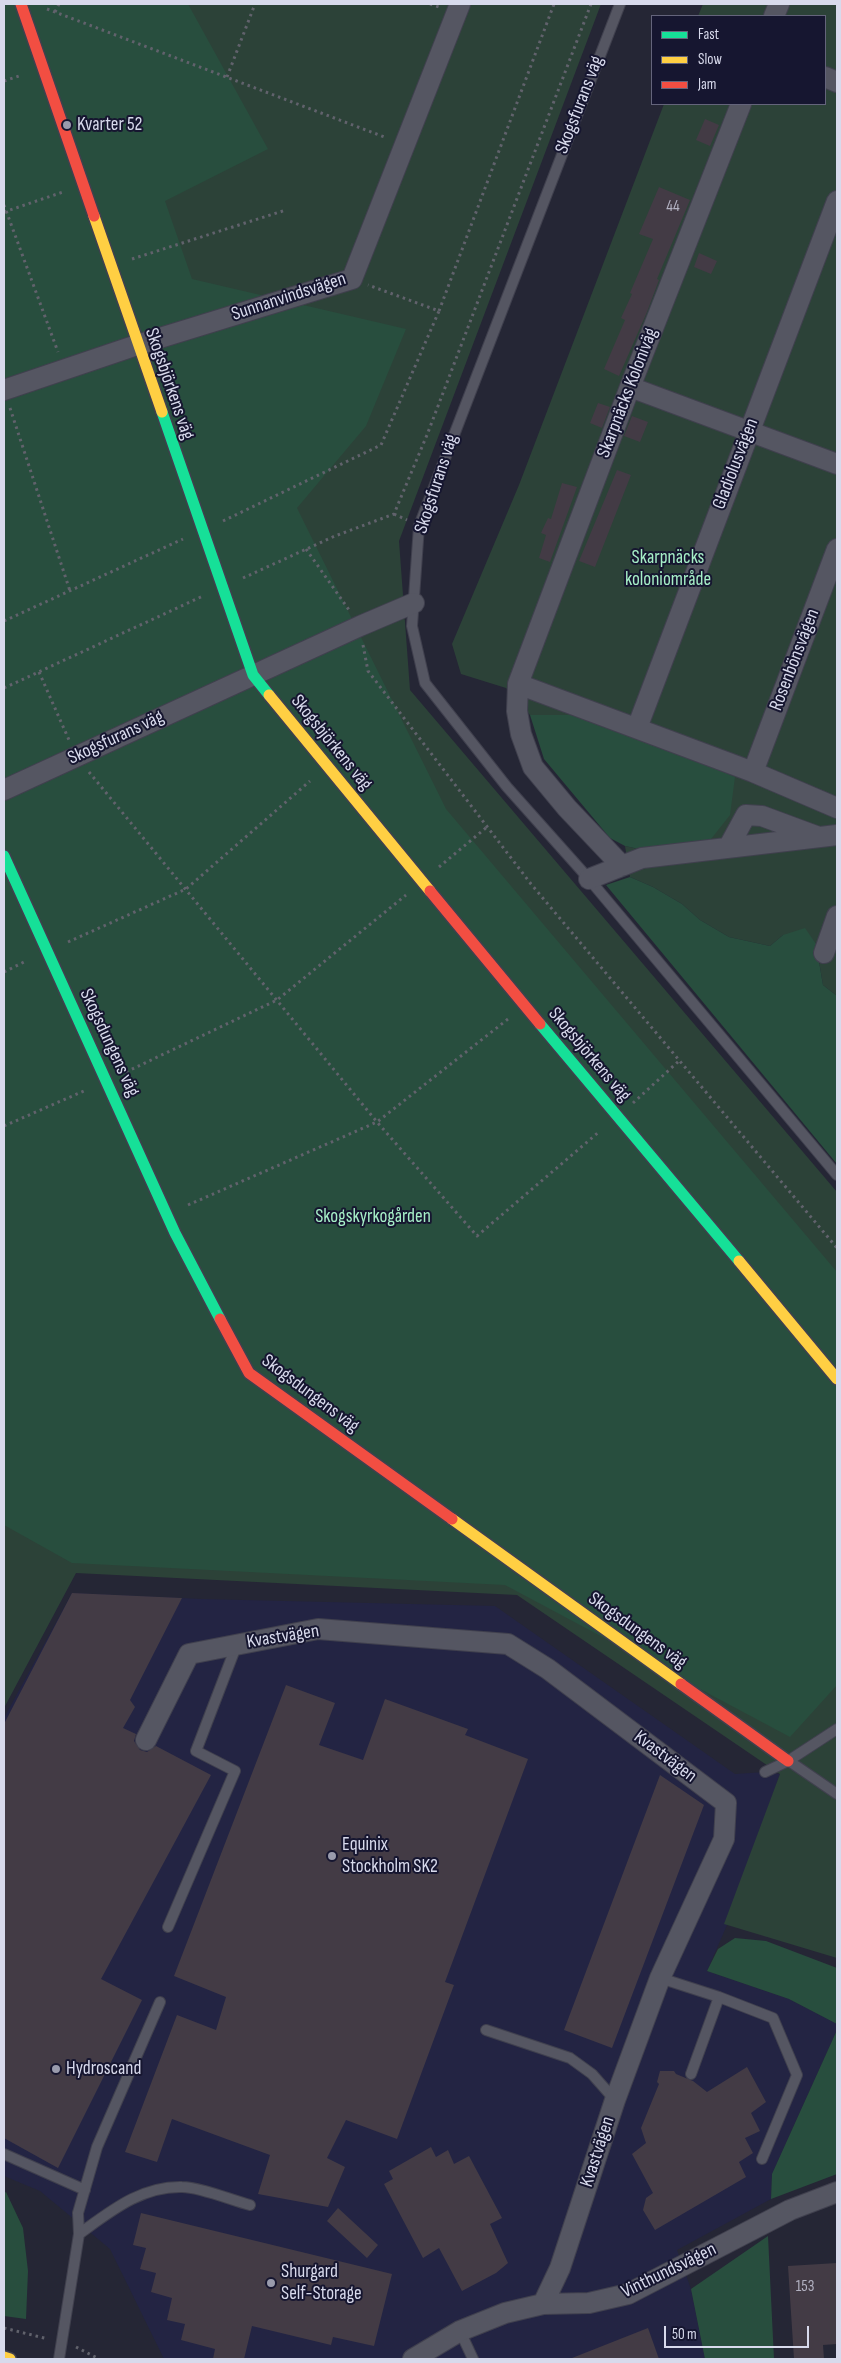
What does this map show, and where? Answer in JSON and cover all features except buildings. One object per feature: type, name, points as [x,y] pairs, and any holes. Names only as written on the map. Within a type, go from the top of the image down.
[{"type":"street","name":"Skogsbjörkens väg","points":[[21,4],[137,345],[253,675],[525,1006],[837,1379]]},
{"type":"street","name":"Sunnanvindsvägen","points":[[4,390],[137,345],[352,280],[460,4]]},
{"type":"street","name":"Skarpnäcks Koloniväg","points":[[622,866],[567,808],[533,767],[521,734],[517,711],[518,684],[630,387],[741,105]]},
{"type":"street","name":"Gladiolusvägen","points":[[637,728],[837,201]]},
{"type":"street","points":[[630,387],[837,464]]},
{"type":"street","name":"Rosenbönsvägen","points":[[753,772],[837,549]]},
{"type":"street","name":"Skogsfurans väg","points":[[4,790],[414,603]]},
{"type":"street","points":[[518,684],[753,772],[837,808]]},
{"type":"street","points":[[728,848],[746,815],[762,816],[829,836]]},
{"type":"street","points":[[589,879],[642,858],[829,836]]},
{"type":"street","name":"Skogsdungens väg","points":[[4,856],[166,1212],[249,1374],[788,1761]]},
{"type":"street","points":[[824,953],[837,916]]},
{"type":"street","name":"Kvastvägen","points":[[146,1740],[189,1654],[318,1628],[508,1644],[548,1669],[726,1803],[724,1839],[660,1978],[615,2100],[560,2268],[543,2304]]},
{"type":"street","name":"Vinthundsvägen","points":[[413,2359],[460,2331],[504,2313],[543,2304],[589,2303],[628,2294],[790,2210],[837,2192]]},
{"type":"street","points":[[4,2357],[10,2359]]},
{"type":"lane","name":"Skogsfurans väg","points":[[414,603],[419,526],[620,4]]},
{"type":"lane","points":[[414,603],[412,626],[425,683],[508,787],[589,879],[837,1175]]},
{"type":"lane","points":[[168,1927],[235,1771],[196,1751],[238,1644]]},
{"type":"lane","points":[[765,1772],[788,1761],[837,1729]]},
{"type":"lane","points":[[788,1761],[837,1794]]},
{"type":"lane","points":[[660,1978],[719,1997],[773,2018],[797,2075],[762,2159]]},
{"type":"lane","points":[[691,2074],[719,1997]]},
{"type":"lane","points":[[59,2359],[79,2234],[78,2213],[98,2147],[160,2002]]},
{"type":"lane","points":[[486,2030],[570,2058],[592,2074],[615,2100]]},
{"type":"lane","points":[[4,2154],[85,2190]]},
{"type":"lane","points":[[79,2234],[119,2205],[150,2190],[183,2187],[250,2205]]},
{"type":"lane","points":[[460,2331],[473,2359]]},
{"type":"path","points":[[55,12],[59,4]]},
{"type":"path","points":[[227,77],[255,4]]},
{"type":"path","points":[[4,621],[202,531],[381,445],[439,311],[554,4]]},
{"type":"path","points":[[4,688],[306,549],[394,514],[427,435],[591,4]]},
{"type":"path","points":[[41,6],[406,145]]},
{"type":"path","points":[[5,212],[82,185]]},
{"type":"path","points":[[4,205],[65,370]]},
{"type":"path","points":[[110,266],[286,210]]},
{"type":"path","points":[[352,280],[439,311]]},
{"type":"path","points":[[4,390],[70,591]]},
{"type":"path","points":[[306,549],[360,626],[368,671],[530,884],[837,1248]]},
{"type":"path","points":[[39,672],[76,756],[276,1000],[477,1236],[618,1116],[680,1060]]},
{"type":"path","points":[[4,972],[186,889],[328,766]]},
{"type":"path","points":[[4,1126],[107,1081],[276,1000],[487,827]]},
{"type":"path","points":[[166,1212],[200,1201],[378,1122],[525,1006]]},
{"type":"shaded area","points":[[72,1593],[201,1599],[495,1606],[735,1774],[765,1772],[780,1774],[727,1925],[707,1971],[789,1999],[837,2024],[837,2030],[772,2174],[771,2199],[677,2250],[691,2289],[705,2359],[164,2359],[110,2249],[40,2191],[4,2176],[4,1718]]},
{"type":"green space","name":"Skogskyrkogården","points":[[4,4],[601,4],[399,541],[410,690],[837,1192],[837,1958],[724,1924],[780,1774],[517,1595],[76,1573],[4,1708]]},
{"type":"green space","name":"Skogskyrkogården","points":[[4,4],[188,4],[268,149],[165,201],[192,279],[406,329],[366,426],[297,508],[446,809],[837,1272],[837,1685],[790,1737],[505,1585],[72,1563],[4,1525]]},
{"type":"green space","name":"Skarpnäcks koloniområde","points":[[703,4],[837,4],[837,996],[823,985],[816,944],[783,935],[770,946],[729,937],[700,920],[682,904],[653,887],[630,877],[625,846],[648,851],[625,735],[579,715],[530,715],[506,688],[461,674],[452,644],[519,485],[664,105],[826,105],[826,15],[698,15]]},
{"type":"green space","points":[[530,715],[579,715],[625,735],[683,754],[735,777],[730,815],[711,839],[648,851],[625,846],[610,838],[544,759]]},
{"type":"green space","points":[[630,877],[653,887],[682,904],[700,920],[729,937],[770,946],[783,935],[805,928],[816,944],[823,985],[837,996],[837,1164],[606,885]]},
{"type":"green space","points":[[735,1938],[766,1941],[837,1968],[837,2024],[789,1999],[707,1971],[718,1949]]},
{"type":"green space","points":[[837,2030],[837,2174],[771,2199],[772,2174]]},
{"type":"green space","points":[[6,2192],[23,2228],[28,2271],[26,2319],[4,2316],[4,2193]]},
{"type":"green space","points":[[768,2236],[774,2359],[705,2359],[691,2289]]},
{"type":"traffic: fast","points":[[162,412],[253,675],[269,695]]},
{"type":"traffic: fast","points":[[4,856],[175,1233],[220,1319]]},
{"type":"traffic: fast","points":[[540,1024],[739,1261]]},
{"type":"traffic: slow","points":[[94,216],[162,412]]},
{"type":"traffic: slow","points":[[269,695],[430,891]]},
{"type":"traffic: slow","points":[[739,1261],[837,1379]]},
{"type":"traffic: slow","points":[[452,1519],[681,1684]]},
{"type":"traffic: slow","points":[[4,2357],[10,2359]]},
{"type":"traffic: jam","points":[[21,4],[94,216]]},
{"type":"traffic: jam","points":[[430,891],[540,1024]]},
{"type":"traffic: jam","points":[[220,1319],[249,1373],[452,1519]]},
{"type":"traffic: jam","points":[[681,1684],[788,1761]]},
{"type":"place","name":"Kvarter 52","points":[[67,125]]},
{"type":"place","name":"Equinix Stockholm SK2","points":[[332,1856]]},
{"type":"place","name":"Hydroscand","points":[[56,2069]]},
{"type":"place","name":"Shurgard Self-Storage","points":[[271,2283]]}]
